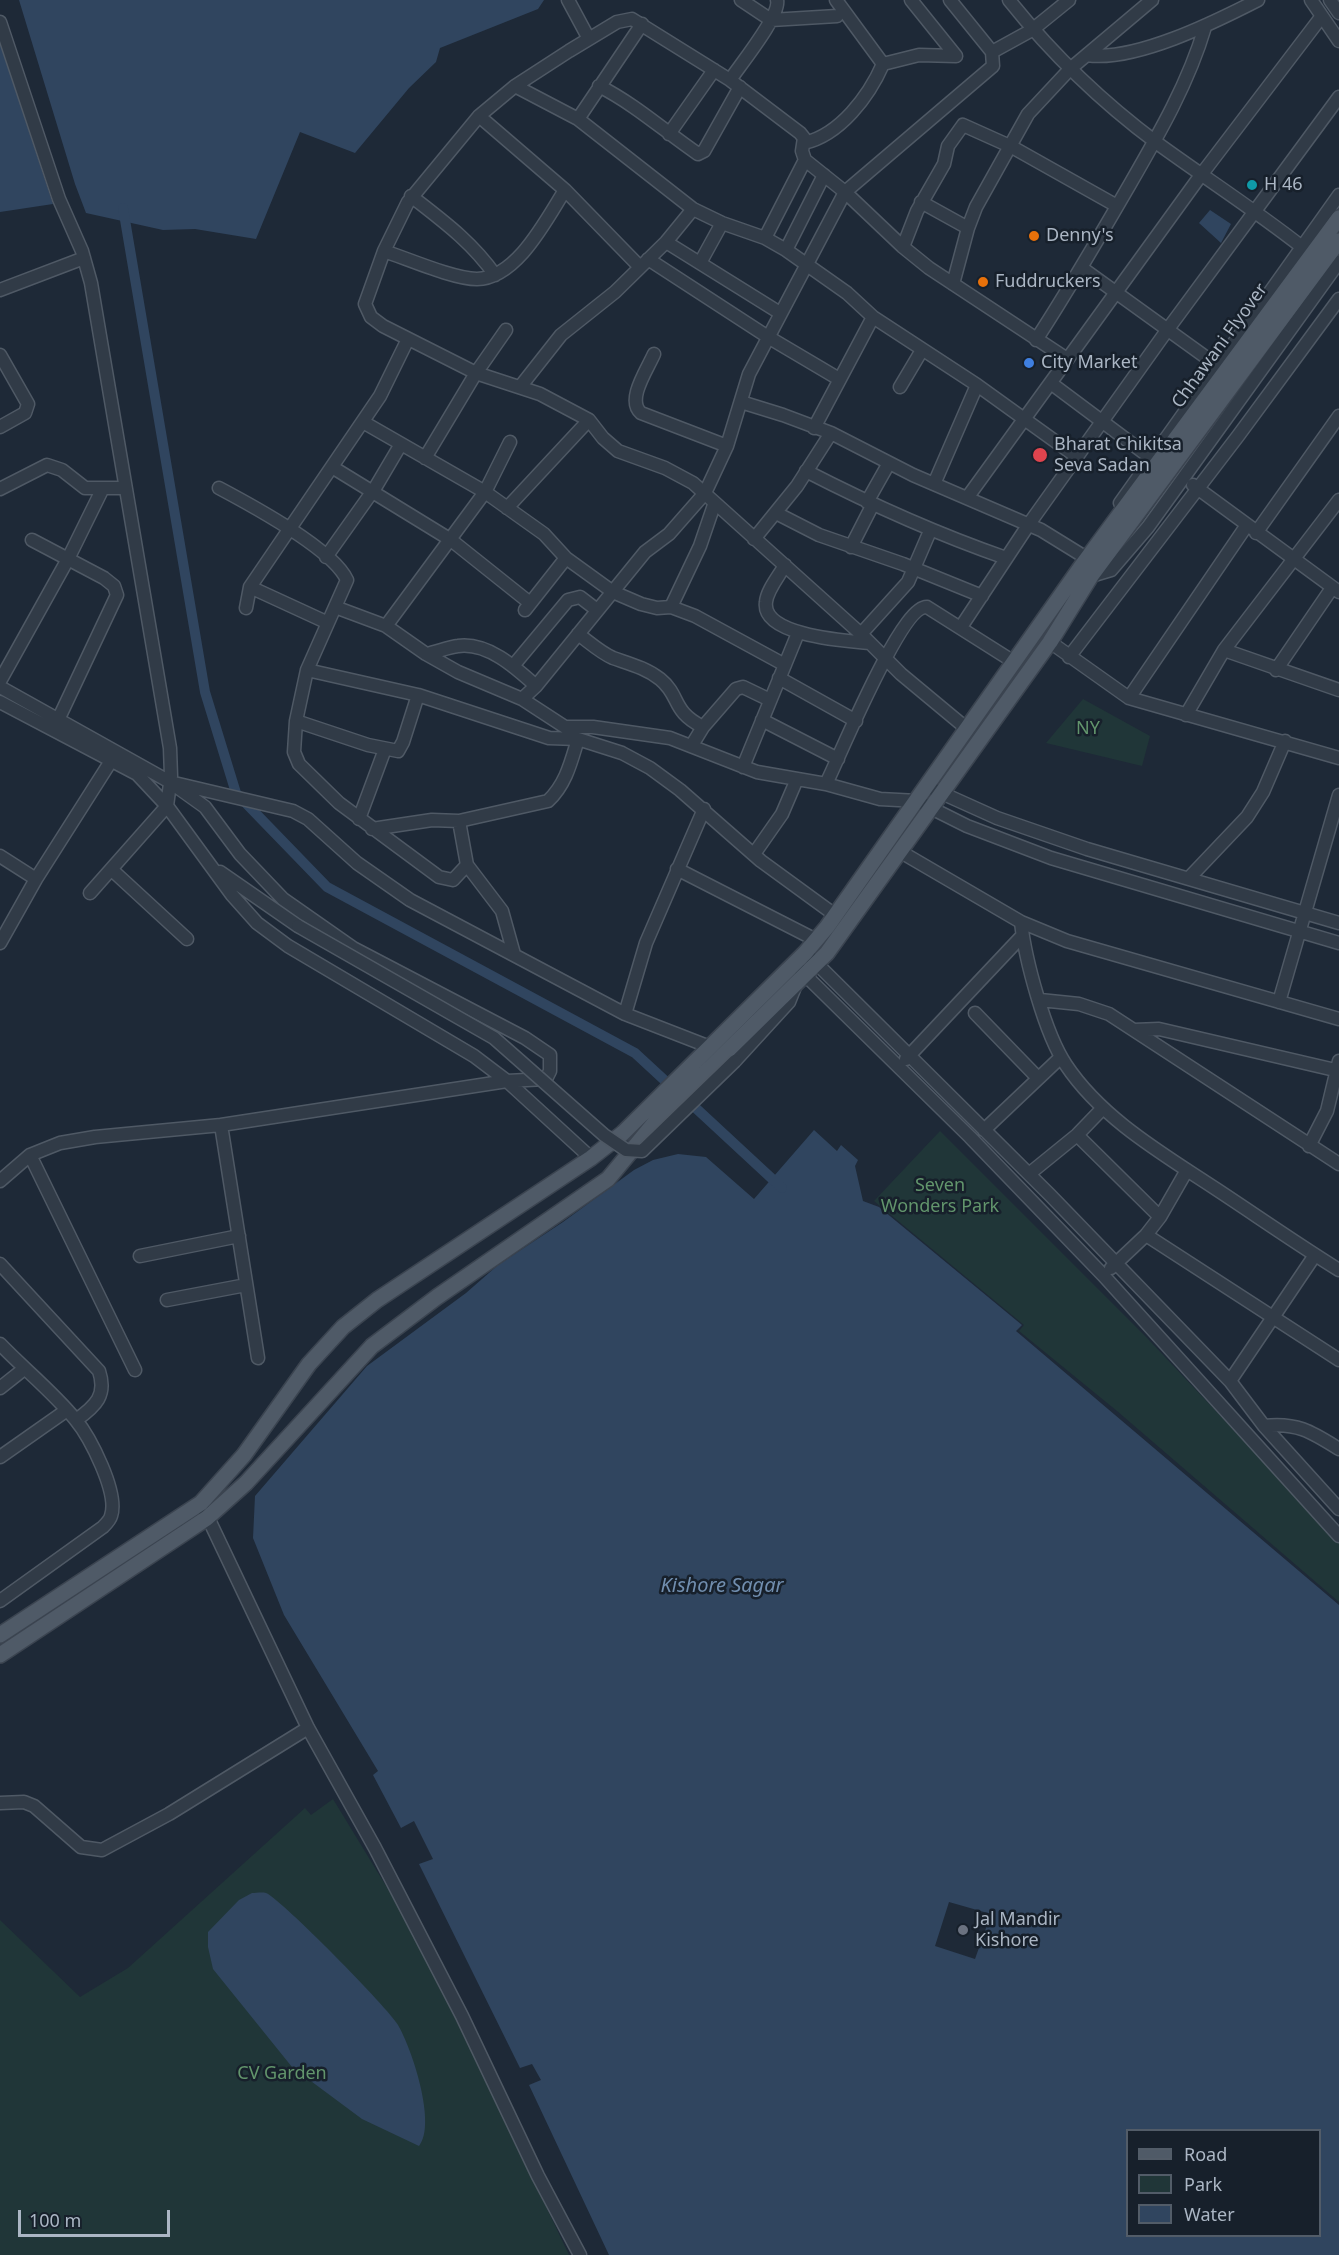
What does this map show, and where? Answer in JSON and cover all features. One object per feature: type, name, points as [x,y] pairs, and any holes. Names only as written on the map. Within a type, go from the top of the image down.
[{"type":"main road","name":"Chhawani Flyover","points":[[804,968],[850,923],[942,795],[1050,642],[1110,541],[1339,218]]},
{"type":"main road","name":"Chhawani Flyover","points":[[804,968],[816,940],[1089,557],[1110,541],[1339,241]]},
{"type":"main road","points":[[0,1655],[207,1518],[246,1483],[372,1346],[436,1297],[608,1179],[650,1117],[709,1055],[804,968]]},
{"type":"main road","points":[[0,1635],[201,1503],[229,1475],[309,1364],[343,1328],[423,1268],[650,1117]]},
{"type":"street","points":[[568,0],[589,39]]},
{"type":"street","points":[[741,0],[771,20],[837,16]]},
{"type":"street","points":[[599,86],[644,112],[669,135],[702,154],[735,83],[771,20],[778,5],[777,0]]},
{"type":"street","points":[[836,0],[883,64]]},
{"type":"street","points":[[804,143],[820,138],[863,100],[883,64],[919,55],[956,56],[911,0]]},
{"type":"street","points":[[522,699],[536,686],[645,552],[686,518],[705,493],[727,446],[748,374],[845,192],[993,66],[992,51],[950,0]]},
{"type":"street","points":[[1009,0],[1032,30],[1070,69],[1155,141],[1255,210],[1302,247]]},
{"type":"street","points":[[992,51],[1032,30],[1069,0]]},
{"type":"street","points":[[953,284],[976,207],[1012,147],[1028,114],[1070,69],[1152,0]]},
{"type":"street","points":[[1087,55],[1109,56],[1205,27],[1258,0]]},
{"type":"street","points":[[1311,0],[1339,41]]},
{"type":"street","points":[[1330,0],[1339,13]]},
{"type":"street","points":[[967,498],[1052,384],[1067,359],[1116,291],[1322,16]]},
{"type":"street","points":[[966,728],[884,657],[785,565],[714,505],[705,493],[665,468],[618,451],[603,438],[589,420],[540,394],[476,373],[383,326],[366,311],[365,304],[384,251],[411,196],[479,116],[516,86],[589,39],[625,19],[642,24],[735,83],[800,133],[804,143],[802,151],[806,160],[845,192],[903,247],[953,284],[1067,359]]},
{"type":"street","points":[[0,22],[59,199],[84,258],[108,377],[124,488],[170,748],[167,806],[90,893]]},
{"type":"street","points":[[578,119],[642,24]]},
{"type":"street","points":[[1036,340],[1082,268],[1155,141],[1197,54],[1205,27]]},
{"type":"street","points":[[669,135],[714,70]]},
{"type":"street","points":[[516,86],[578,119],[693,209],[722,223],[765,238],[786,250],[848,293],[873,317],[977,385],[1077,457]]},
{"type":"street","points":[[961,627],[1029,524],[1103,420],[1339,97]]},
{"type":"street","points":[[479,116],[644,262],[839,379]]},
{"type":"street","points":[[903,247],[921,202],[939,174],[948,146],[959,127],[969,125],[1117,206]]},
{"type":"street","points":[[765,238],[806,160]]},
{"type":"street","points":[[786,250],[824,175]]},
{"type":"street","points":[[384,251],[475,279],[495,275],[510,266],[534,238],[565,190]]},
{"type":"street","points":[[741,402],[831,433],[934,484],[1029,524],[1089,557],[1096,536],[1339,195]]},
{"type":"street","points":[[411,196],[464,236],[479,251],[495,275]]},
{"type":"street","points":[[921,202],[968,228]]},
{"type":"street","points":[[520,387],[561,335],[615,292],[666,242],[693,209]]},
{"type":"street","points":[[700,263],[722,223]]},
{"type":"street","points":[[666,242],[780,313]]},
{"type":"street","points":[[0,290],[84,258]]},
{"type":"street","points":[[1091,576],[1111,570],[1148,527],[1334,278],[1339,262]]},
{"type":"street","points":[[1082,268],[1218,366]]},
{"type":"street","points":[[1069,657],[1338,302]]},
{"type":"street","points":[[814,428],[873,317]]},
{"type":"street","points":[[425,458],[476,373],[506,330]]},
{"type":"street","points":[[246,608],[250,586],[380,396],[408,339]]},
{"type":"street","points":[[900,387],[922,350]]},
{"type":"street","points":[[654,354],[634,400],[636,409],[727,446]]},
{"type":"street","points":[[0,355],[28,404],[25,413],[1,426]]},
{"type":"street","points":[[1052,384],[1151,458]]},
{"type":"street","points":[[934,484],[977,385]]},
{"type":"street","points":[[1129,698],[1251,529],[1339,416]]},
{"type":"street","points":[[507,508],[589,420]]},
{"type":"street","points":[[363,422],[485,492],[544,534],[566,558],[613,592],[641,604],[657,608],[671,607],[695,616],[785,665]]},
{"type":"street","points":[[754,539],[776,513],[831,433]]},
{"type":"street","points":[[386,626],[485,492],[510,442]]},
{"type":"street","points":[[326,556],[373,490],[401,444]]},
{"type":"street","points":[[851,547],[889,463]]},
{"type":"street","points":[[0,489],[47,465],[62,470],[86,488],[102,490],[124,488]]},
{"type":"street","points":[[332,467],[373,490],[451,540],[527,606],[566,558]]},
{"type":"street","points":[[806,471],[869,504],[930,531],[1006,558]]},
{"type":"street","points":[[1184,479],[1336,590],[1276,670]]},
{"type":"street","points":[[219,488],[290,530],[326,556],[344,573],[347,580],[326,622],[307,670],[296,721],[294,752],[299,764],[339,804],[446,880],[453,880],[467,865]]},
{"type":"street","points":[[0,681],[68,559],[102,490]]},
{"type":"street","points":[[1186,715],[1224,650],[1339,500]]},
{"type":"street","points":[[671,607],[700,546],[714,505]]},
{"type":"street","points":[[776,513],[819,535],[982,596]]},
{"type":"street","points":[[865,638],[908,582],[930,531]]},
{"type":"street","points":[[32,540],[104,578],[114,586],[117,595],[58,720]]},
{"type":"street","points":[[785,565],[765,603],[767,612],[798,633],[865,638]]},
{"type":"street","points":[[250,586],[326,622]]},
{"type":"street","points":[[513,666],[568,600],[580,597],[597,610]]},
{"type":"street","points":[[826,784],[884,657],[915,610],[921,606],[961,627],[1014,662]]},
{"type":"street","points":[[335,607],[386,626],[426,654],[458,672],[522,699],[563,733],[622,753],[650,768],[704,810],[780,876],[835,915]]},
{"type":"street","points":[[743,767],[798,633]]},
{"type":"street","points":[[578,634],[602,651],[642,667],[661,680],[670,689],[683,716],[703,727]]},
{"type":"street","points":[[1050,642],[1129,698],[1339,758]]},
{"type":"street","points":[[426,654],[460,645],[478,648],[513,666],[536,686]]},
{"type":"street","points":[[1224,650],[1276,670],[1339,690]]},
{"type":"street","points":[[307,670],[418,695],[549,738],[563,733],[648,735],[692,745],[743,767],[826,784],[880,799],[916,801],[967,826],[1051,858],[1300,934],[1339,943]]},
{"type":"street","points":[[779,678],[856,721]]},
{"type":"street","points":[[0,687],[170,782],[205,807],[240,854],[282,900],[340,940],[525,1038],[550,1054],[550,1071],[546,1079],[507,1081],[221,1125],[95,1137],[60,1143],[30,1155],[0,1181]]},
{"type":"street","points":[[692,745],[703,727],[736,689],[743,687],[770,700]]},
{"type":"street","points":[[296,721],[394,751],[400,748],[418,695]]},
{"type":"street","points":[[0,702],[111,761],[149,784],[257,923],[288,946],[434,1030],[474,1056],[507,1081],[591,1158]]},
{"type":"street","points":[[762,720],[838,759]]},
{"type":"street","points":[[372,829],[432,820],[459,821],[548,801],[558,791],[566,776],[578,739]]},
{"type":"street","points":[[1190,877],[1247,817],[1263,792],[1285,741]]},
{"type":"street","points":[[359,819],[385,749]]},
{"type":"street","points":[[1,939],[111,761]]},
{"type":"street","points":[[754,854],[782,814],[797,779]]},
{"type":"street","points":[[170,782],[293,811],[308,819],[357,863],[410,900],[625,1014],[709,1055]]},
{"type":"street","points":[[926,786],[997,818],[1087,849],[1190,877],[1339,923]]},
{"type":"street","points":[[1279,1002],[1339,795]]},
{"type":"street","points":[[625,1014],[646,943],[704,810]]},
{"type":"street","points":[[459,821],[467,865],[502,911],[514,954]]},
{"type":"street","points":[[901,852],[1021,922],[1067,942],[1339,1019]]},
{"type":"street","points":[[0,856],[36,879]]},
{"type":"street","points":[[212,867],[298,926],[494,1038],[604,1135],[626,1150],[642,1151],[735,1062],[789,1002],[804,968]]},
{"type":"street","points":[[677,869],[816,940]]},
{"type":"street","points":[[112,870],[188,939]]},
{"type":"street","points":[[1021,922],[1022,936],[1040,1000],[1061,1057],[1103,1108],[1187,1170],[1339,1270]]},
{"type":"street","points":[[899,1067],[1022,936]]},
{"type":"street","points":[[804,968],[909,1056],[1029,1174],[1230,1382],[1264,1426],[1339,1508]]},
{"type":"street","points":[[804,968],[1104,1275],[1339,1536]]},
{"type":"street","points":[[1040,1000],[1097,1008],[1339,1164]]},
{"type":"street","points":[[975,1013],[1037,1077]]},
{"type":"street","points":[[1134,1030],[1159,1029],[1338,1067],[1327,1111],[1309,1146]]},
{"type":"street","points":[[984,1130],[1037,1077],[1061,1057]]},
{"type":"street","points":[[1029,1174],[1077,1135],[1103,1108]]},
{"type":"street","points":[[221,1125],[258,1358]]},
{"type":"street","points":[[1077,1135],[1160,1217]]},
{"type":"street","points":[[30,1155],[135,1370]]},
{"type":"street","points":[[1104,1275],[1146,1235],[1160,1217],[1187,1170]]},
{"type":"street","points":[[1146,1235],[1272,1319],[1339,1360]]},
{"type":"street","points":[[140,1256],[239,1236]]},
{"type":"street","points":[[1230,1382],[1316,1255]]},
{"type":"street","points":[[0,1264],[99,1371],[103,1385],[98,1399],[76,1420]]},
{"type":"street","points":[[167,1300],[246,1285]]},
{"type":"street","points":[[0,1344],[76,1420],[97,1456],[112,1494],[111,1517],[104,1527],[0,1600]]},
{"type":"street","points":[[0,1388],[24,1369]]},
{"type":"street","points":[[0,1457],[67,1410]]},
{"type":"street","points":[[1264,1426],[1284,1424],[1297,1426],[1339,1449]]},
{"type":"street","points":[[201,1503],[308,1728],[375,1848],[462,2016],[538,2176],[580,2255]]},
{"type":"street","points":[[0,1803],[24,1802],[34,1806],[81,1847],[102,1850],[169,1814],[308,1728]]},
{"type":"green space","name":"NY","points":[[1083,699],[1150,736],[1142,766],[1046,743]]},
{"type":"green space","name":"Seven Wonders Park","points":[[940,1131],[1148,1339],[1328,1530],[1339,1543],[1339,1602],[1117,1411],[1019,1331],[1024,1325],[874,1201]]},
{"type":"green space","name":"CV Garden","points":[[333,1799],[422,1945],[569,2255],[0,2255],[0,1920],[80,1997],[128,1968],[305,1808],[311,1815]]},
{"type":"water","points":[[19,0],[544,0],[538,9],[440,48],[436,62],[409,88],[355,153],[300,132],[256,239],[195,229],[163,230],[86,213]]},
{"type":"water","points":[[0,42],[53,204],[0,212]]},
{"type":"water","points":[[1210,210],[1231,224],[1221,243],[1199,223]]},
{"type":"water","name":"Kishore Sagar","points":[[814,1130],[837,1151],[841,1145],[858,1160],[855,1166],[863,1201],[879,1207],[1022,1325],[1016,1331],[1339,1605],[1339,2255],[609,2255],[529,2085],[541,2080],[532,2064],[520,2068],[419,1864],[433,1859],[414,1821],[401,1828],[373,1775],[378,1771],[284,1615],[253,1538],[255,1496],[367,1366],[466,1293],[498,1265],[563,1222],[634,1170],[653,1160],[678,1154],[706,1157],[754,1199]],"holes":[[[949,1902],[991,1914],[975,1959],[935,1946]]]},
{"type":"water","points":[[252,1893],[266,1893],[292,1914],[356,1978],[398,2025],[416,2068],[424,2104],[424,2135],[419,2146],[362,2119],[292,2067],[213,1969],[208,1947],[208,1932],[239,1900]]},
{"type":"waterway","points":[[123,208],[205,692],[236,793],[327,887],[635,1053],[674,1089]]},
{"type":"waterway","points":[[686,1099],[782,1188]]},
{"type":"place","name":"H 46","points":[[1252,185]]},
{"type":"place","name":"Denny's","points":[[1034,236]]},
{"type":"place","name":"Fuddruckers","points":[[983,282]]},
{"type":"place","name":"City Market","points":[[1029,363]]},
{"type":"place","name":"Bharat Chikitsa Seva Sadan","points":[[1040,455]]},
{"type":"place","name":"Jal Mandir Kishore","points":[[963,1930]]}]
